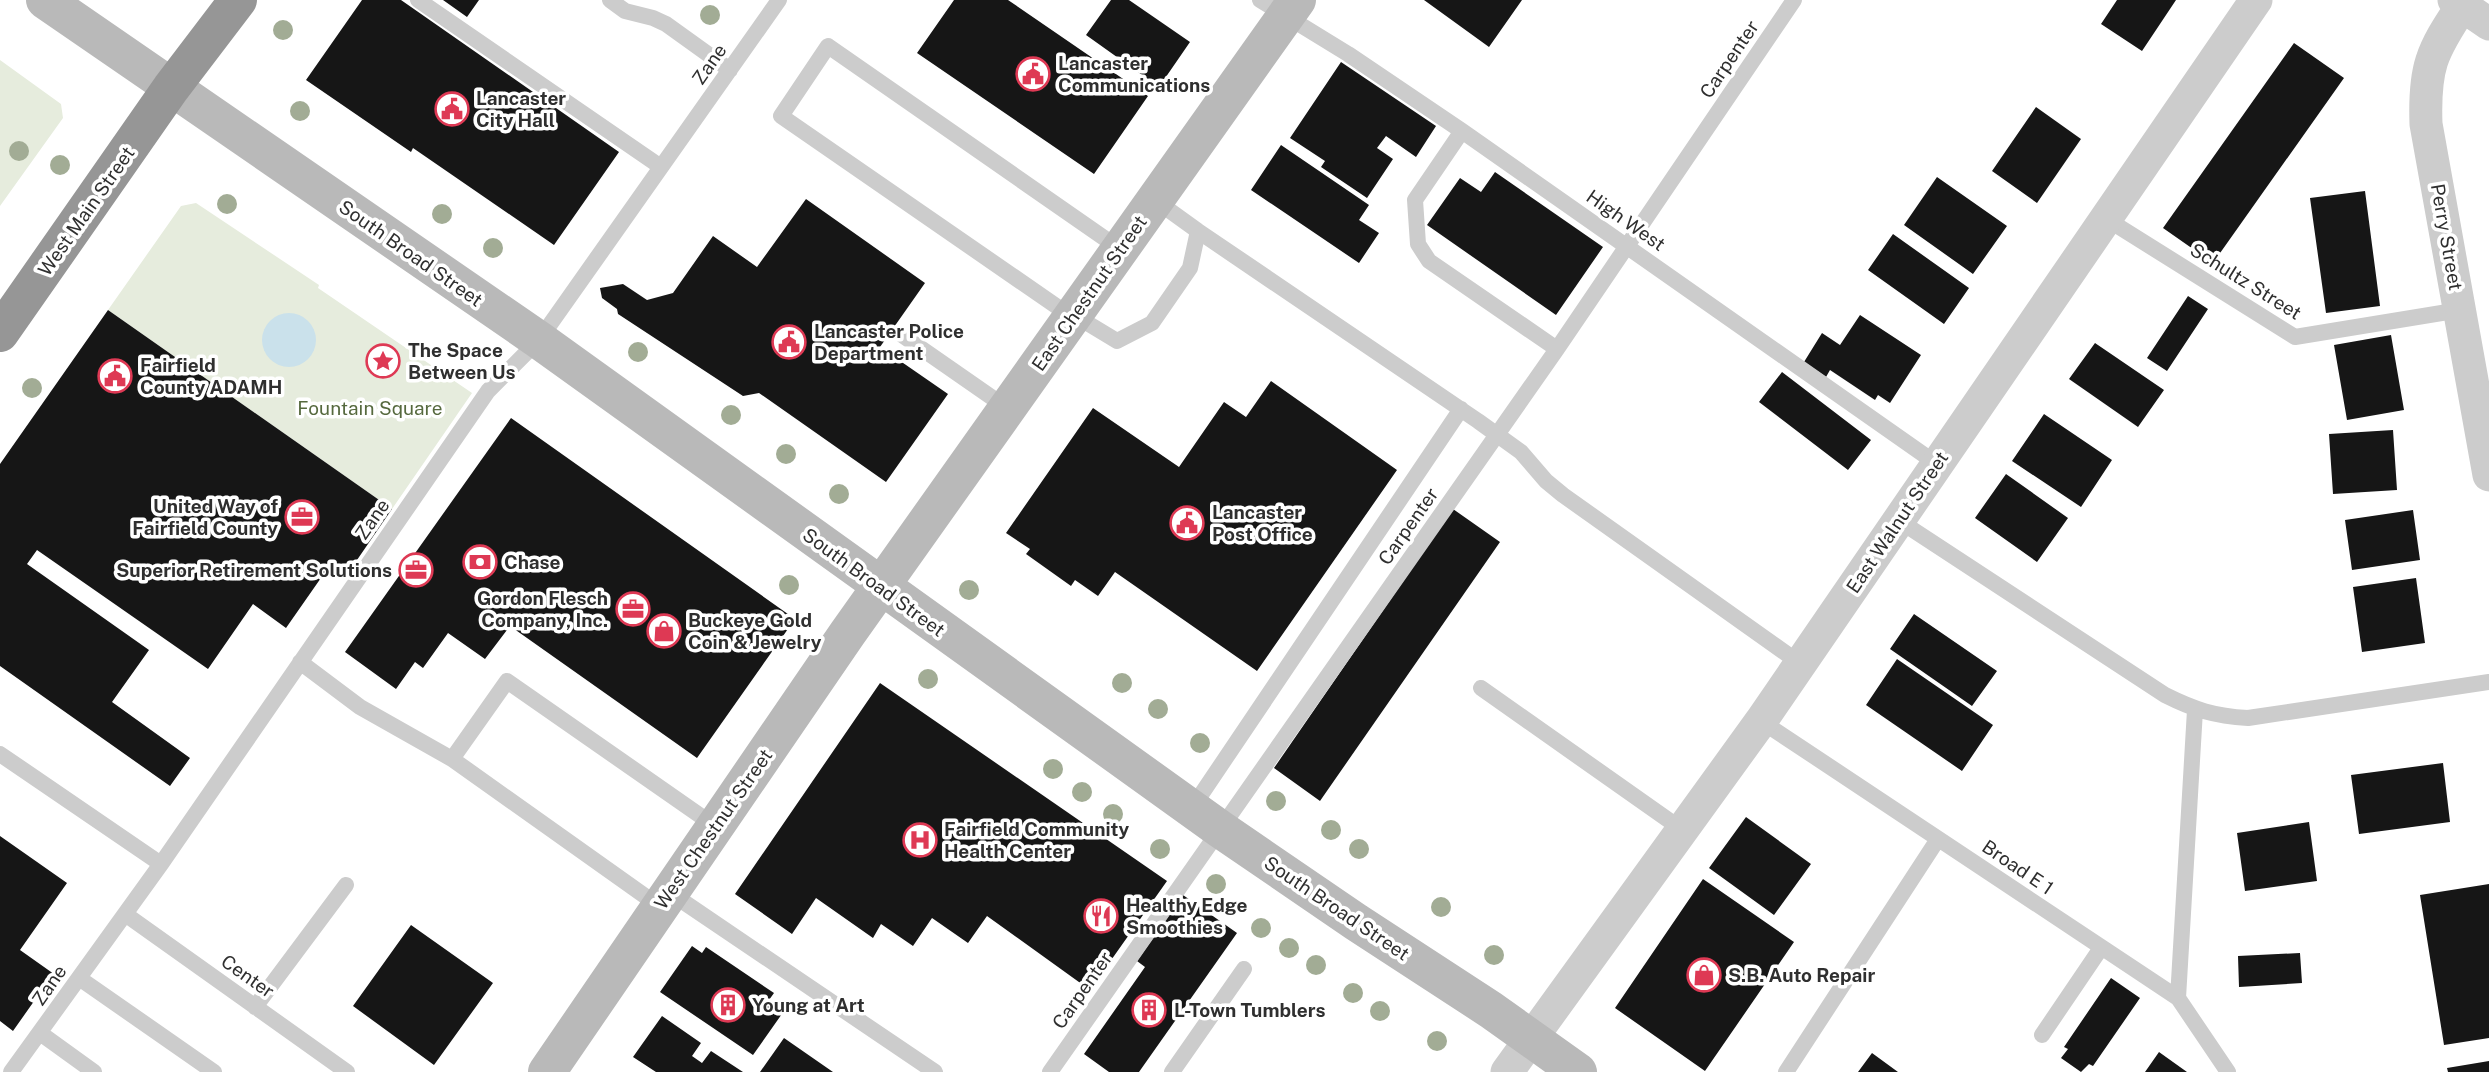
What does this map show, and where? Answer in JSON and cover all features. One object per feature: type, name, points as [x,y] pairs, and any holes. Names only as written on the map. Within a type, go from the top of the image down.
[{"type":"highway","name":"West Main Street","points":[[0,333],[171,88],[238,0]]},
{"type":"main road","name":"South Broad Street","points":[[45,0],[539,340],[1206,819],[1578,1072]]},
{"type":"main road","name":"East Chestnut Street","points":[[881,586],[1155,200],[1281,6]]},
{"type":"main road","name":"West Chestnut Street","points":[[547,1072],[881,586]]},
{"type":"street","name":"East Walnut Street","points":[[1507,1072],[1684,831],[1801,664],[2256,0]]},
{"type":"street","points":[[2458,3],[2489,24]]},
{"type":"street","name":"Perry Street","points":[[2458,3],[2434,52],[2425,87],[2426,124],[2489,475]]},
{"type":"lane","points":[[418,0],[661,167]]},
{"type":"lane","points":[[610,0],[625,11],[666,24],[730,69]]},
{"type":"lane","name":"Zane","points":[[11,1072],[161,864],[488,391],[539,340],[778,0]]},
{"type":"lane","name":"Carpenter","points":[[1050,1072],[1206,819],[1496,436],[1794,0]]},
{"type":"lane","name":"High West","points":[[1281,6],[1937,464]]},
{"type":"lane","points":[[1120,249],[828,46],[781,116],[1073,316],[1117,341],[1152,323],[1190,268],[1198,231]]},
{"type":"lane","points":[[1462,131],[1415,200],[1418,244],[1429,261],[1557,349]]},
{"type":"lane","points":[[1155,200],[1521,452],[1546,481],[1563,495],[1801,664]]},
{"type":"lane","name":"Schultz Street","points":[[2105,218],[2295,337],[2460,310]]},
{"type":"lane","points":[[902,335],[1007,408]]},
{"type":"lane","points":[[1206,819],[1461,409]]},
{"type":"lane","points":[[1898,520],[2154,687],[2195,710],[2220,717],[2248,718],[2489,682]]},
{"type":"lane","points":[[300,662],[360,707],[453,759],[664,899],[935,1072]]},
{"type":"lane","points":[[453,759],[507,681],[715,826]]},
{"type":"lane","points":[[1481,688],[1684,831]]},
{"type":"lane","points":[[2178,998],[2195,710]]},
{"type":"lane","name":"Broad E 1","points":[[1761,721],[2178,998],[2228,1072]]},
{"type":"lane","points":[[0,754],[161,864]]},
{"type":"lane","points":[[1786,1072],[1938,839]]},
{"type":"lane","points":[[255,1007],[346,885]]},
{"type":"lane","name":"Center","points":[[125,914],[347,1072]]},
{"type":"lane","points":[[2042,1035],[2101,947]]},
{"type":"lane","points":[[1172,1072],[1244,969]]},
{"type":"lane","points":[[79,978],[214,1072]]},
{"type":"lane","points":[[40,1033],[94,1072]]},
{"type":"lane","points":[[0,1064],[11,1072]]},
{"type":"green space","points":[[0,60],[61,104],[63,118],[0,206]]},
{"type":"green space","name":"Fountain Square","points":[[196,203],[319,285],[318,288],[472,393],[392,509],[108,310],[181,206]]},
{"type":"water","points":[[289,313],[308,321],[316,340],[308,359],[289,367],[270,359],[262,340],[270,321]]},
{"type":"building","name":"Lancaster City Hall","points":[[362,0],[401,0],[619,152],[554,245],[413,148],[411,152],[306,80]]},
{"type":"building","points":[[443,0],[479,0],[467,17]]},
{"type":"building","name":"Lancaster Communications","points":[[954,0],[1008,0],[1148,96],[1094,174],[917,53]]},
{"type":"building","points":[[1111,0],[1129,0],[1190,42],[1159,87],[1086,35]]},
{"type":"building","points":[[1424,0],[1522,0],[1489,47]]},
{"type":"building","points":[[2117,0],[2176,0],[2142,51],[2101,24]]},
{"type":"building","points":[[2294,43],[2344,78],[2213,263],[2163,228]]},
{"type":"building","points":[[1341,62],[1436,126],[1416,157],[1386,136],[1377,148],[1393,159],[1367,198],[1321,167],[1325,161],[1290,138]]},
{"type":"building","points":[[2036,107],[2081,139],[2037,203],[1992,171]]},
{"type":"building","points":[[1281,145],[1369,205],[1359,220],[1379,233],[1359,263],[1251,190]]},
{"type":"building","points":[[1495,172],[1603,247],[1556,315],[1427,225],[1460,178],[1481,192]]},
{"type":"building","points":[[1937,177],[2007,226],[1973,274],[1904,225]]},
{"type":"building","points":[[2365,191],[2380,306],[2326,313],[2310,198]]},
{"type":"building","name":"Lancaster Police Department","points":[[806,199],[925,283],[880,347],[948,394],[886,482],[759,393],[743,396],[618,314],[617,309],[602,298],[600,288],[623,284],[647,300],[673,293],[713,236],[757,267]]},
{"type":"building","points":[[1893,234],[1969,288],[1944,324],[1868,270]]},
{"type":"building","points":[[2188,296],[2208,309],[2167,371],[2147,358]]},
{"type":"building","points":[[108,310],[392,509],[346,576],[330,565],[286,628],[253,604],[208,669],[37,550],[27,564],[149,650],[112,702],[190,758],[170,786],[0,666],[0,464]]},
{"type":"building","points":[[1860,315],[1921,355],[1890,403],[1878,395],[1875,400],[1830,370],[1826,377],[1804,362],[1822,333],[1840,345]]},
{"type":"building","points":[[2391,335],[2404,410],[2347,420],[2334,345]]},
{"type":"building","points":[[2095,343],[2164,390],[2138,427],[2069,379]]},
{"type":"building","points":[[1782,372],[1871,440],[1848,470],[1759,402]]},
{"type":"building","name":"Lancaster Post Office","points":[[1271,381],[1397,470],[1257,671],[1115,572],[1098,596],[1075,580],[1071,586],[1026,554],[1030,549],[1006,533],[1093,408],[1179,467],[1224,402],[1246,417]]},
{"type":"building","points":[[2044,414],[2112,460],[2081,507],[2012,461]]},
{"type":"building","points":[[511,418],[795,619],[697,758],[510,626],[485,659],[448,633],[423,668],[415,662],[396,689],[345,652]]},
{"type":"building","points":[[2393,430],[2397,490],[2333,494],[2329,434]]},
{"type":"building","points":[[2006,474],[2068,518],[2037,562],[1975,518]]},
{"type":"building","points":[[1453,509],[1500,542],[1320,801],[1274,768]]},
{"type":"building","points":[[2413,510],[2420,560],[2352,570],[2345,520]]},
{"type":"building","points":[[2416,578],[2425,643],[2362,652],[2353,587]]},
{"type":"building","points":[[1914,614],[1997,671],[1972,706],[1890,649]]},
{"type":"building","points":[[1897,659],[1993,725],[1962,771],[1866,705]]},
{"type":"building","points":[[880,683],[1167,881],[1090,990],[987,916],[968,943],[932,918],[913,946],[881,924],[873,938],[816,898],[792,934],[735,894]]},
{"type":"building","points":[[2443,763],[2450,822],[2359,834],[2351,775]]},
{"type":"building","points":[[1746,817],[1811,864],[1774,915],[1709,868]]},
{"type":"building","points":[[2309,822],[2317,881],[2245,891],[2237,833]]},
{"type":"building","points":[[0,836],[67,883],[20,950],[61,979],[52,993],[44,987],[13,1031],[0,1021]]},
{"type":"building","name":"S.B. Auto Repair","points":[[1703,879],[1794,942],[1705,1071],[1615,1008]]},
{"type":"building","points":[[2489,884],[2489,1038],[2444,1045],[2420,895]]},
{"type":"building","name":"L-Town Tumblers","points":[[1183,895],[1237,933],[1139,1072],[1109,1072],[1084,1054],[1145,967],[1137,961]]},
{"type":"building","points":[[411,925],[493,983],[434,1065],[353,1006]]},
{"type":"building","name":"Young at Art","points":[[692,946],[702,953],[706,947],[774,993],[769,1000],[784,1011],[753,1055],[660,992]]},
{"type":"building","points":[[2300,953],[2302,983],[2239,987],[2238,956]]},
{"type":"building","points":[[2111,978],[2140,998],[2093,1066],[2089,1064],[2081,1072],[2061,1058],[2068,1049],[2064,1047]]},
{"type":"building","points":[[662,1016],[701,1043],[692,1056],[702,1063],[711,1051],[743,1072],[656,1072],[633,1057]]},
{"type":"building","points":[[784,1038],[833,1072],[760,1072]]},
{"type":"building","points":[[2159,1052],[2187,1072],[2145,1072]]},
{"type":"building","points":[[1872,1053],[1898,1072],[1858,1072]]},
{"type":"building","points":[[2489,1061],[2489,1072],[2448,1072],[2447,1068]]},
{"type":"place","name":"Lancaster Communications","points":[[1033,74]]},
{"type":"place","name":"Lancaster City Hall","points":[[452,109]]},
{"type":"place","name":"Lancaster Police Department","points":[[789,342]]},
{"type":"place","name":"The Space Between Us","points":[[383,361]]},
{"type":"place","name":"Fairfield County ADAMH","points":[[115,376]]},
{"type":"place","name":"United Way of Fairfield County","points":[[302,517]]},
{"type":"place","name":"Lancaster Post Office","points":[[1187,523]]},
{"type":"place","name":"Chase","points":[[480,562]]},
{"type":"place","name":"Superior Retirement Solutions","points":[[416,570]]},
{"type":"place","name":"Gordon Flesch Company, Inc.","points":[[633,609]]},
{"type":"place","name":"Buckeye Gold Coin & Jewelry","points":[[664,631]]},
{"type":"place","name":"Fairfield Community Health Center","points":[[920,840]]},
{"type":"place","name":"Healthy Edge Smoothies","points":[[1101,916]]},
{"type":"place","name":"S.B. Auto Repair","points":[[1704,975]]},
{"type":"place","name":"Young at Art","points":[[728,1005]]},
{"type":"place","name":"L-Town Tumblers","points":[[1149,1010]]}]
